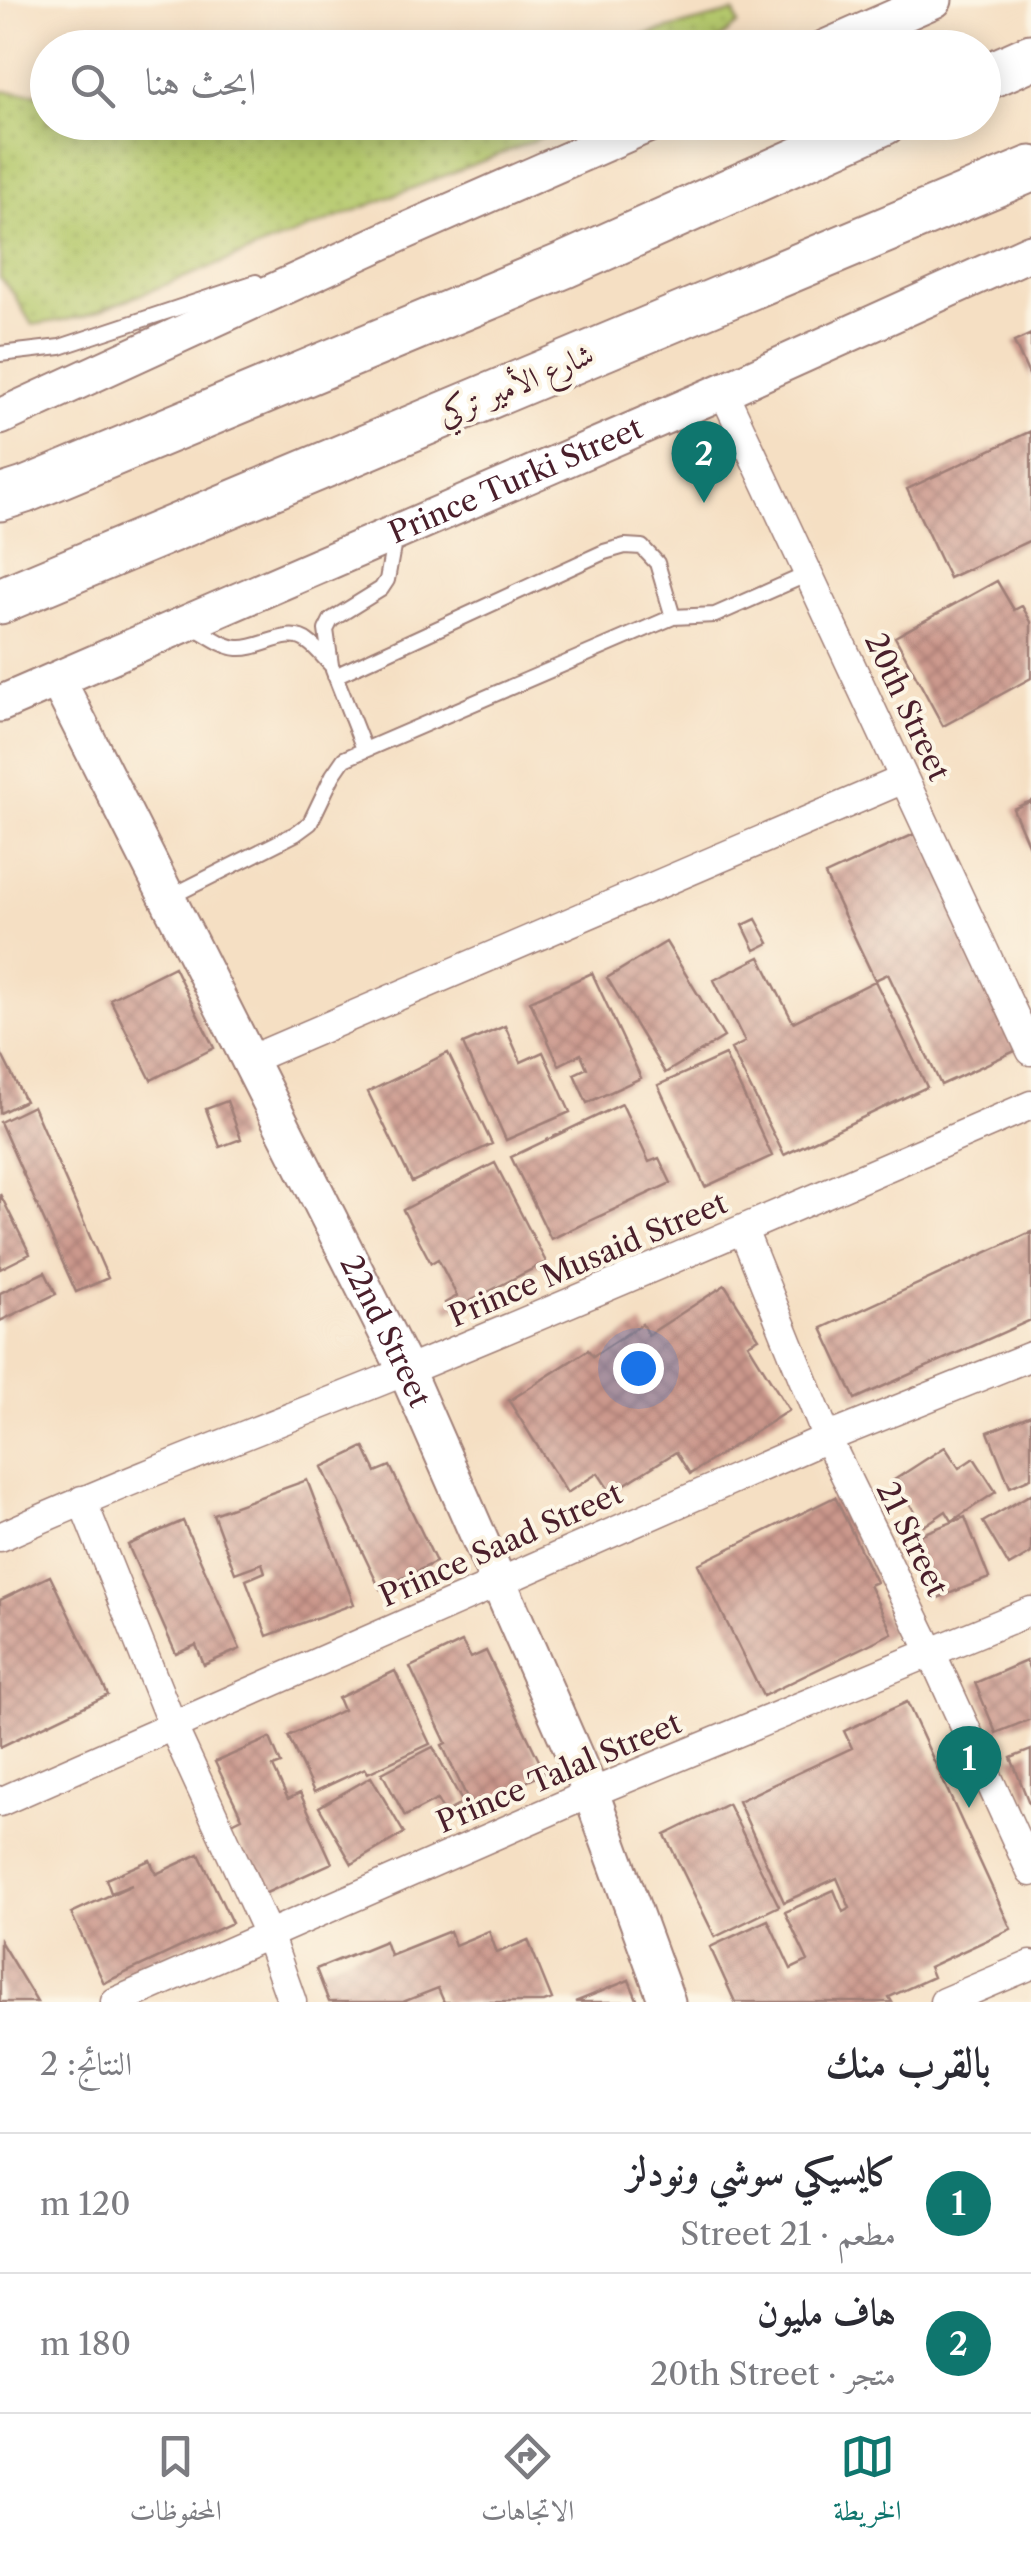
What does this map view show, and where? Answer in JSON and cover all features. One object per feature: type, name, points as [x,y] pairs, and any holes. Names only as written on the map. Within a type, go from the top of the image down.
[{"type":"main road","points":[[1001,70],[1031,57]]},
{"type":"main road","points":[[8,497],[565,265],[844,140]]},
{"type":"main road","name":"شارع الأمير تركي","points":[[0,600],[1031,169]]},
{"type":"street","points":[[866,30],[934,0]]},
{"type":"street","points":[[0,417],[613,140]]},
{"type":"street","name":"Prince Turki Street","points":[[0,704],[723,391],[1031,252]]},
{"type":"street","name":"20th Street","points":[[723,391],[1031,1051]]},
{"type":"street","name":"22nd Street","points":[[58,681],[406,1371],[591,1793],[667,2002]]},
{"type":"street","points":[[249,1060],[904,779]]},
{"type":"street","name":"Prince Musaid Street","points":[[0,1536],[743,1230],[1031,1104]]},
{"type":"street","name":"21 Street","points":[[743,1230],[827,1438],[931,1652],[1031,1872]]},
{"type":"street","name":"Prince Saad Street","points":[[0,1802],[827,1438],[1031,1356]]},
{"type":"street","points":[[82,1500],[173,1727],[268,1934],[292,2002]]},
{"type":"street","name":"Prince Talal Street","points":[[115,2002],[591,1793],[1031,1611]]},
{"type":"street","points":[[944,2002],[1031,1965]]},
{"type":"lane","points":[[0,354],[60,348],[399,234]]},
{"type":"lane","points":[[364,749],[333,671],[326,630],[330,620],[381,590],[395,534]]},
{"type":"lane","points":[[333,671],[625,546],[642,548],[657,563],[673,617]]},
{"type":"lane","points":[[168,898],[310,823],[344,759],[673,617],[715,615],[808,574]]},
{"type":"lane","points":[[188,624],[231,648],[255,647],[299,636],[333,671]]},
{"type":"green space","points":[[734,12],[738,24],[731,30],[665,30]]},
{"type":"green space","points":[[0,91],[30,93],[30,140],[535,140],[83,317],[32,325],[0,278]]},
{"type":"building","points":[[1031,334],[1031,379],[1014,342]]},
{"type":"building","points":[[1031,431],[1031,540],[949,578],[907,489]]},
{"type":"building","points":[[997,581],[1014,610],[1022,606],[1031,622],[1031,678],[943,726],[895,637]]},
{"type":"building","points":[[1031,801],[1031,851],[1013,809]]},
{"type":"building","points":[[921,831],[1026,1046],[941,1085],[888,974],[875,980],[825,875]]},
{"type":"building","points":[[756,919],[769,943],[755,950],[743,925]]},
{"type":"building","points":[[666,942],[724,1037],[665,1073],[607,978]]},
{"type":"building","points":[[760,957],[793,1022],[875,981],[927,1087],[784,1155],[731,1049],[745,1042],[714,980]]},
{"type":"building","points":[[174,967],[214,1048],[151,1080],[110,999]]},
{"type":"building","points":[[592,973],[641,1078],[587,1103],[574,1074],[587,1068],[581,1054],[559,1065],[530,1001]]},
{"type":"building","points":[[505,1026],[521,1062],[543,1052],[570,1112],[506,1140],[463,1044]]},
{"type":"building","points":[[0,1051],[25,1101],[0,1113]]},
{"type":"building","points":[[448,1053],[492,1144],[412,1182],[368,1092]]},
{"type":"building","points":[[725,1055],[772,1156],[705,1187],[658,1085]]},
{"type":"building","points":[[227,1101],[241,1139],[220,1147],[206,1109]]},
{"type":"building","points":[[622,1104],[649,1162],[659,1158],[671,1183],[551,1239],[511,1157]]},
{"type":"building","points":[[33,1106],[108,1278],[76,1292],[0,1122]]},
{"type":"building","points":[[495,1163],[546,1262],[449,1312],[445,1303],[457,1296],[438,1259],[431,1263],[403,1210]]},
{"type":"building","points":[[0,1194],[30,1254],[0,1269]]},
{"type":"building","points":[[1031,1232],[1031,1320],[855,1399],[822,1328]]},
{"type":"building","points":[[45,1272],[56,1294],[0,1321],[0,1293]]},
{"type":"building","points":[[725,1285],[759,1338],[748,1344],[789,1410],[690,1474],[676,1452],[611,1493],[598,1473],[567,1493],[509,1401],[588,1350],[593,1356],[642,1324],[648,1335]]},
{"type":"building","points":[[1031,1415],[1031,1478],[1010,1487],[988,1432]]},
{"type":"building","points":[[364,1447],[376,1472],[390,1466],[436,1562],[380,1589],[322,1467]]},
{"type":"building","points":[[945,1447],[959,1468],[974,1458],[996,1492],[952,1521],[946,1511],[924,1526],[894,1480]]},
{"type":"building","points":[[307,1480],[354,1604],[267,1636],[246,1580],[265,1572],[262,1563],[235,1573],[213,1514]]},
{"type":"building","points":[[1031,1494],[1031,1553],[1009,1566],[983,1522]]},
{"type":"building","points":[[835,1497],[876,1582],[869,1585],[892,1633],[763,1696],[698,1564]]},
{"type":"building","points":[[965,1517],[989,1578],[933,1600],[909,1539]]},
{"type":"building","points":[[183,1521],[240,1649],[204,1665],[196,1645],[176,1654],[128,1545]]},
{"type":"building","points":[[50,1576],[108,1695],[0,1747],[0,1600]]},
{"type":"building","points":[[462,1642],[471,1658],[486,1651],[545,1773],[472,1808],[410,1667]]},
{"type":"building","points":[[1026,1661],[1031,1673],[1031,1719],[996,1733],[975,1683]]},
{"type":"building","points":[[395,1671],[430,1744],[368,1773],[365,1768],[314,1792],[288,1736],[343,1710],[338,1698]]},
{"type":"building","points":[[907,1702],[1011,1929],[929,1967],[933,1977],[889,1997],[892,2002],[735,2002],[710,1947],[768,1920],[791,1969],[808,1961],[785,1912],[834,1890],[843,1912],[850,1908],[837,1878],[784,1902],[738,1801],[852,1748],[844,1731]]},
{"type":"building","points":[[270,1738],[281,1764],[273,1767],[288,1799],[300,1793],[332,1863],[264,1894],[232,1823],[242,1818],[215,1762]]},
{"type":"building","points":[[433,1747],[463,1803],[444,1813],[437,1800],[405,1816],[382,1773]]},
{"type":"building","points":[[1031,1750],[1031,1808],[1011,1758]]},
{"type":"building","points":[[371,1777],[404,1833],[352,1864],[319,1807]]},
{"type":"building","points":[[728,1804],[779,1906],[715,1937],[665,1835]]},
{"type":"building","points":[[199,1854],[232,1923],[104,1983],[71,1913],[132,1885],[111,1893],[106,1879],[150,1860],[156,1874]]},
{"type":"building","points":[[450,1931],[455,1945],[489,1931],[497,1953],[528,1940],[552,1999],[444,2002],[438,1988],[403,2002],[329,2002],[316,1969],[385,1941],[390,1955]]},
{"type":"building","points":[[0,1941],[37,2002],[0,2002]]},
{"type":"building","points":[[629,1980],[638,2002],[575,2002]]},
{"type":"place","name":"هاف مليون","points":[[704,503]]},
{"type":"place","name":"كايسيكي سوشي ونودلز","points":[[969,1808]]}]
